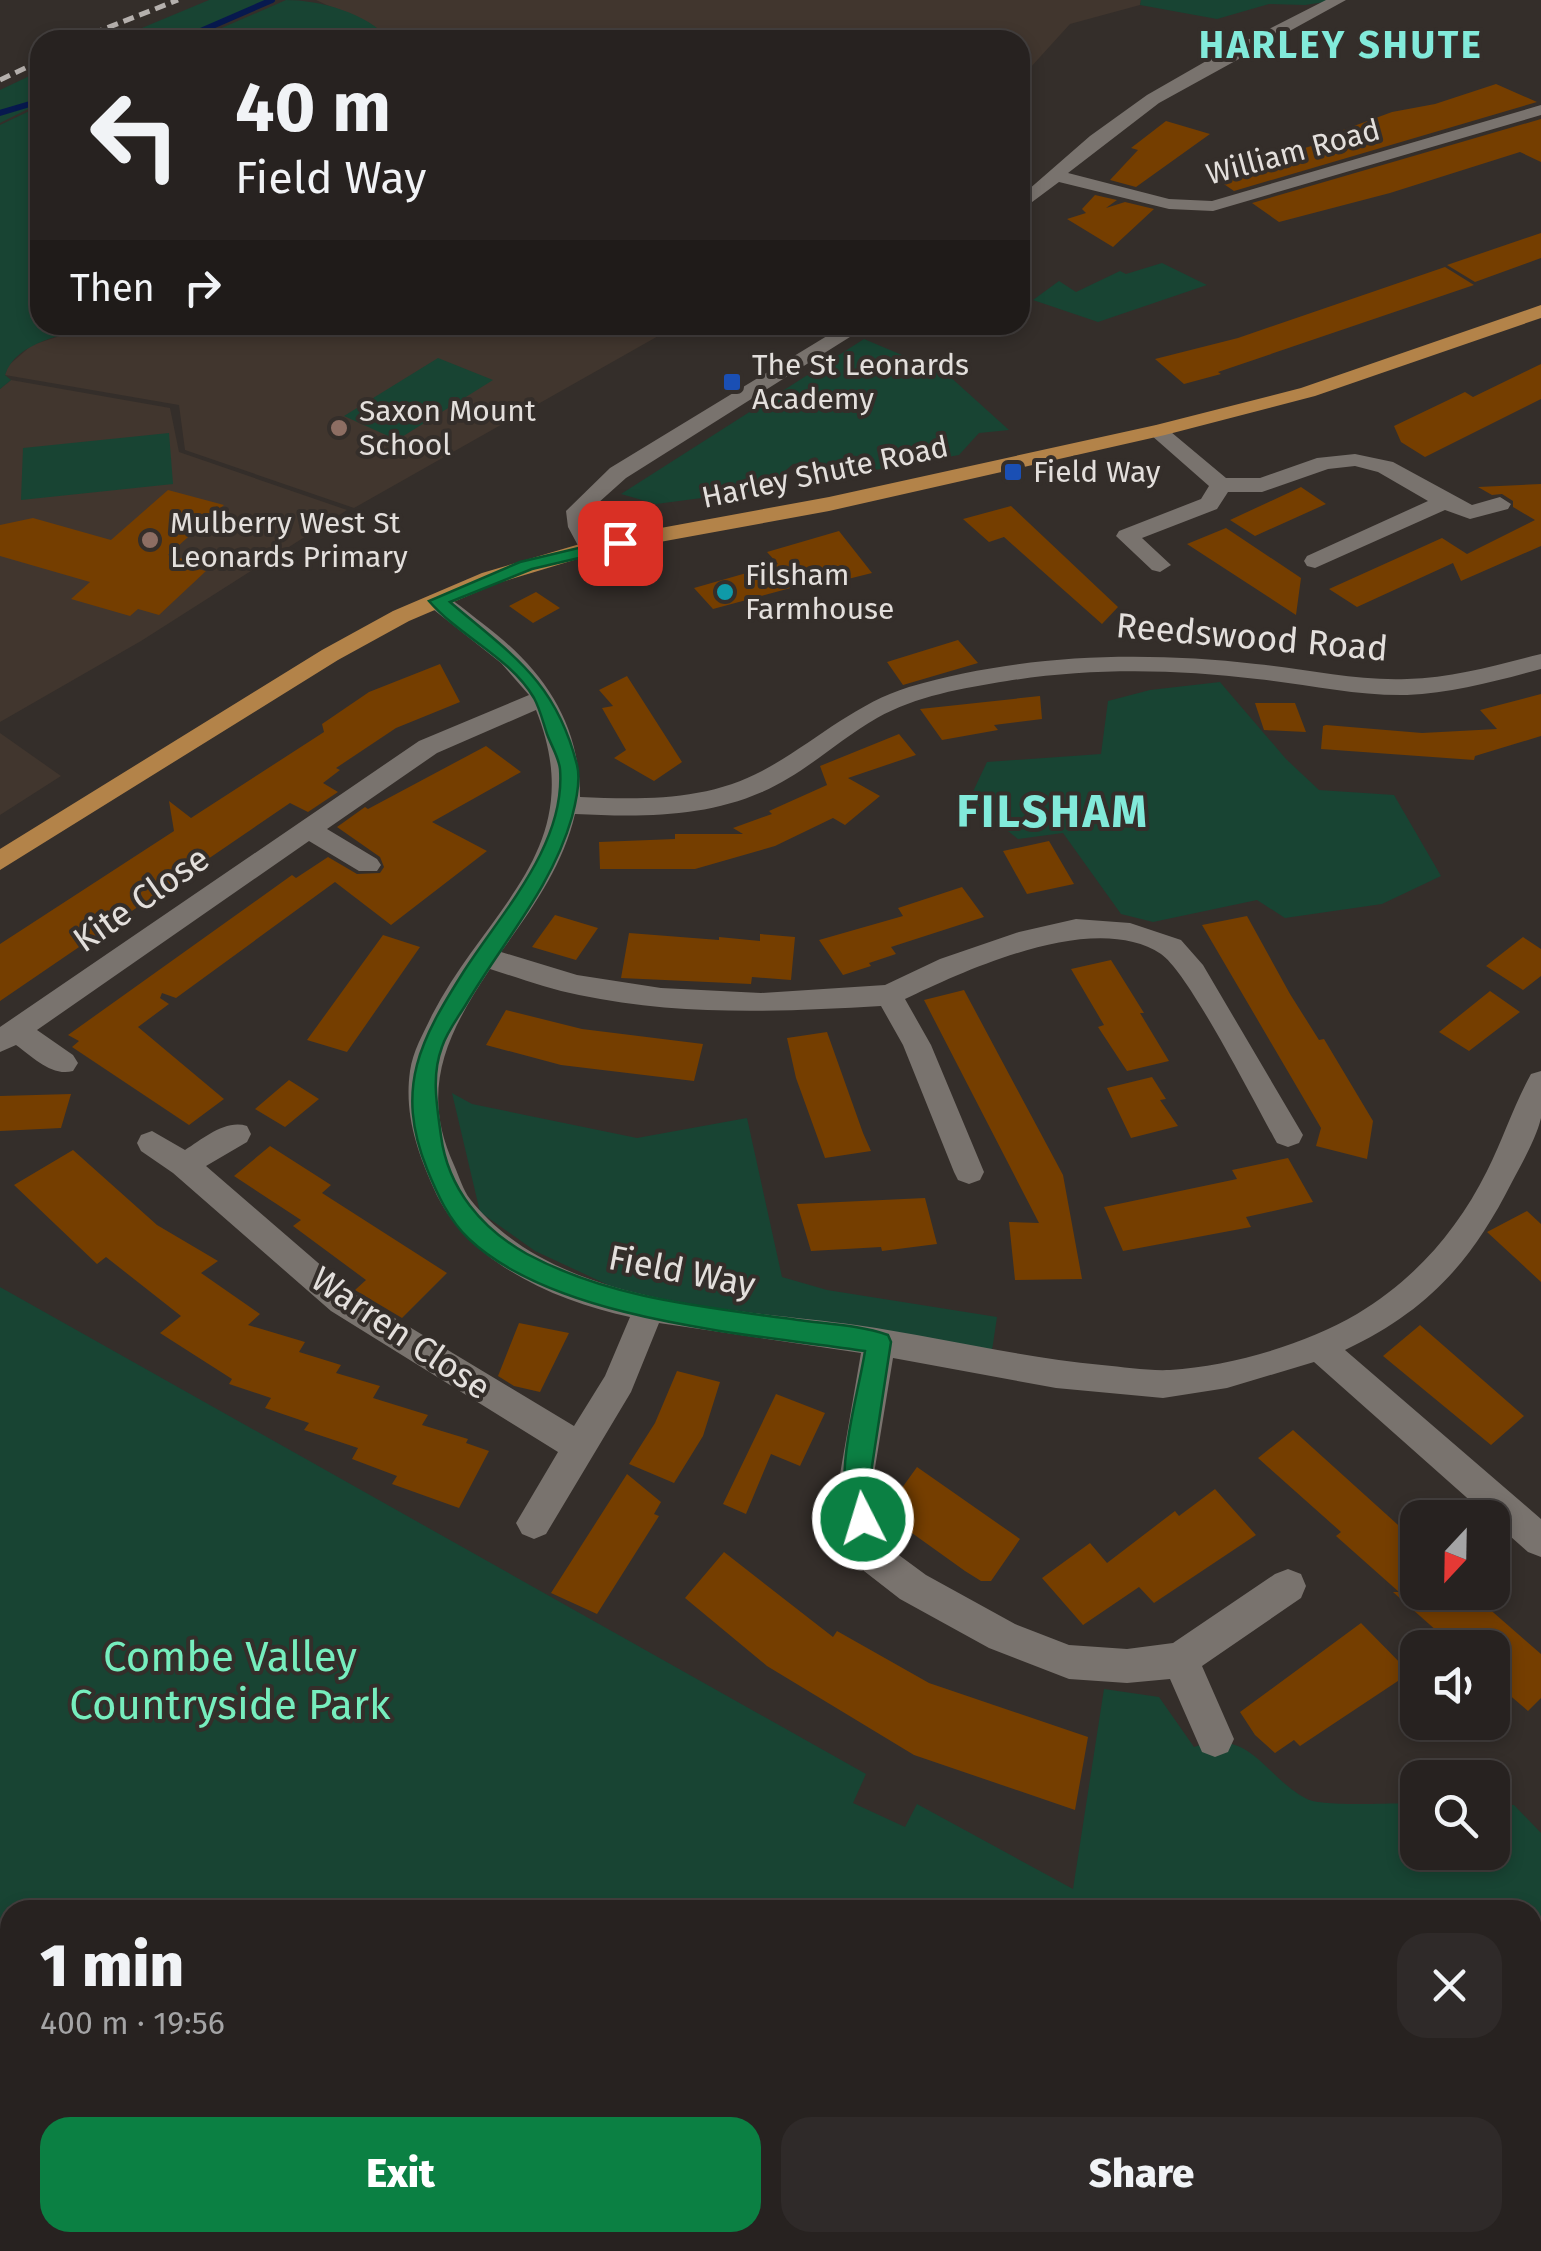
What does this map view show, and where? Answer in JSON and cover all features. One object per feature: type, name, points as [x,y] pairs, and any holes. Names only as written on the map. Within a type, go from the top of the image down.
[{"type":"main road","name":"Harley Shute Road","points":[[0,861],[330,655],[400,616],[508,572],[590,548],[829,504],[1158,432],[1308,392],[1541,310]]},
{"type":"street","points":[[1030,198],[1095,141],[1158,96],[1225,54],[1338,0]]},
{"type":"street","name":"William Road","points":[[1057,176],[1169,204],[1213,206],[1541,110]]},
{"type":"street","points":[[590,548],[579,527],[577,510],[588,496],[618,473],[843,335]]},
{"type":"street","points":[[1158,432],[1221,485],[1262,485],[1324,463],[1354,460],[1385,467],[1470,512],[1500,504]]},
{"type":"street","points":[[1160,565],[1128,536],[1210,504],[1221,485]]},
{"type":"street","points":[[1316,561],[1445,502]]},
{"type":"street","name":"Field Way","points":[[438,601],[490,642],[544,698],[569,768],[565,806],[552,850],[533,889],[484,958],[431,1045],[423,1083],[432,1153],[451,1199],[478,1233],[517,1260],[577,1288],[649,1308],[879,1342],[1051,1376],[1169,1384],[1240,1370],[1319,1347]]},
{"type":"street","name":"Reedswood Road","points":[[565,806],[659,806],[708,801],[753,786],[871,711],[918,693],[1006,674],[1101,661],[1162,663],[1353,686],[1406,688],[1466,682],[1541,661]]},
{"type":"street","name":"Kite Close","points":[[63,1063],[8,1036],[428,747],[544,698]]},
{"type":"street","points":[[308,829],[368,864]]},
{"type":"street","points":[[484,958],[577,985],[662,998],[761,1002],[889,995],[967,960],[1076,929],[1130,934],[1171,947],[1192,972],[1288,1135]]},
{"type":"street","points":[[889,995],[917,1045],[970,1172]]},
{"type":"street","points":[[1541,1082],[1499,1183],[1447,1264],[1367,1328],[1319,1347],[1541,1541]]},
{"type":"street","points":[[184,1165],[236,1134]]},
{"type":"street","name":"Warren Close","points":[[152,1143],[184,1165],[342,1302],[582,1448]]},
{"type":"street","points":[[534,1523],[619,1382],[649,1308]]},
{"type":"street","points":[[879,1342],[856,1486],[878,1560],[913,1587],[1002,1636],[1069,1662],[1127,1666],[1180,1660],[1288,1586]]},
{"type":"street","points":[[1180,1660],[1215,1740]]},
{"type":"shaded area","points":[[316,0],[1141,0],[1140,5],[1070,24],[1030,68],[1030,30],[376,30]]},
{"type":"shaded area","name":"Saxon Mount School","points":[[63,335],[660,335],[354,508],[185,450],[179,405],[5,375],[8,366],[32,345]]},
{"type":"shaded area","name":"Mulberry West St Leonards Primary","points":[[11,380],[170,408],[179,452],[347,510],[141,641],[0,722],[0,389]]},
{"type":"shaded area","points":[[0,733],[61,776],[0,815]]},
{"type":"green space","points":[[209,0],[268,0],[200,30],[137,30]]},
{"type":"green space","points":[[286,0],[342,10],[379,30],[217,30]]},
{"type":"green space","points":[[1141,0],[1338,0],[1305,5],[1269,4],[1217,19],[1140,5]]},
{"type":"green space","points":[[30,76],[30,108],[0,123],[0,90]]},
{"type":"green space","points":[[30,111],[30,335],[62,335],[20,354],[5,375],[11,380],[0,389],[0,125]]},
{"type":"green space","points":[[1162,263],[1207,285],[1098,322],[1033,300],[1059,281],[1076,292],[1120,271],[1126,274]]},
{"type":"green space","points":[[864,339],[947,374],[1009,430],[979,433],[959,455],[858,473],[816,461],[793,464],[763,490],[656,504],[621,494]]},
{"type":"green space","points":[[438,358],[493,380],[397,440],[344,416]]},
{"type":"green space","points":[[169,433],[173,484],[21,500],[23,448]]},
{"type":"green space","points":[[1220,682],[1286,759],[1319,790],[1394,795],[1441,876],[1382,904],[1285,918],[1257,900],[1153,922],[1121,914],[1063,833],[1018,839],[969,800],[987,762],[1101,754],[1108,701],[1150,690]]},
{"type":"green space","points":[[452,1093],[472,1104],[637,1138],[747,1118],[782,1277],[827,1290],[997,1317],[991,1357],[634,1297],[535,1251],[480,1212]]},
{"type":"green space","name":"Combe Valley Countryside Park","points":[[0,1287],[866,1774],[853,1803],[905,1827],[917,1804],[1073,1889],[1104,1689],[1159,1697],[1194,1747],[1213,1743],[1243,1749],[1307,1799],[1343,1804],[1400,1803],[1400,1870],[1510,1870],[1510,1805],[1541,1833],[1541,1900],[0,1900]]},
{"type":"building","points":[[1496,84],[1537,102],[1234,191],[1212,176],[1351,134],[1343,130],[1392,112],[1435,104]]},
{"type":"building","points":[[1541,119],[1541,162],[1520,152],[1390,193],[1279,222],[1252,203]]},
{"type":"building","points":[[1166,121],[1210,134],[1136,187],[1110,180],[1138,150],[1131,148]]},
{"type":"building","points":[[1095,195],[1117,200],[1106,208],[1125,202],[1154,209],[1113,247],[1067,219],[1086,213],[1082,209]]},
{"type":"building","points":[[1541,233],[1541,258],[1475,282],[1447,265]]},
{"type":"building","points":[[1445,267],[1474,285],[1218,372],[1221,374],[1184,384],[1155,359],[1238,338]]},
{"type":"building","points":[[1541,364],[1541,399],[1425,457],[1401,442],[1394,426],[1465,392],[1473,397]]},
{"type":"building","points":[[1541,484],[1541,546],[1461,581],[1453,563],[1357,607],[1329,589],[1442,538],[1467,554],[1535,520],[1513,507],[1513,501],[1502,494],[1492,495],[1478,487]]},
{"type":"building","points":[[1301,487],[1326,504],[1255,536],[1230,520]]},
{"type":"building","points":[[168,490],[224,505],[168,555],[191,561],[186,566],[206,571],[159,615],[138,609],[130,616],[71,599],[90,582],[0,556],[0,525],[33,518],[111,540]]},
{"type":"building","points":[[1011,506],[1118,607],[1102,624],[1004,537],[989,542],[963,519]]},
{"type":"building","points":[[1226,528],[1301,578],[1296,615],[1187,544]]},
{"type":"building","points":[[839,531],[872,573],[840,581],[835,576],[713,609],[694,588],[778,564],[767,552]]},
{"type":"building","points":[[536,592],[560,608],[533,623],[509,606]]},
{"type":"building","points":[[958,640],[978,663],[903,685],[887,662]]},
{"type":"building","points":[[440,664],[460,702],[396,728],[336,768],[340,770],[323,783],[338,792],[308,812],[290,803],[0,1001],[0,944],[174,831],[169,801],[191,818],[324,732],[322,724],[369,692]]},
{"type":"building","points":[[627,676],[682,762],[654,781],[614,758],[626,750],[602,708],[613,706],[599,690]]},
{"type":"building","points":[[1541,694],[1541,736],[1475,756],[1474,760],[1321,749],[1326,725],[1422,733],[1497,729],[1480,710]]},
{"type":"building","points":[[1040,696],[1042,719],[994,725],[998,730],[942,740],[920,709]]},
{"type":"building","points":[[1255,703],[1295,703],[1306,732],[1264,730]]},
{"type":"building","points":[[899,734],[916,755],[848,778],[880,796],[845,825],[833,818],[775,846],[695,869],[600,869],[599,842],[675,839],[675,834],[743,834],[733,828],[772,814],[769,811],[827,785],[820,766]]},
{"type":"building","points":[[486,746],[521,772],[432,822],[487,851],[391,925],[335,882],[176,998],[162,993],[160,998],[169,1004],[138,1027],[224,1099],[189,1125],[72,1047],[79,1041],[68,1035],[292,875],[296,878],[328,857],[357,874],[380,873],[384,867],[380,857],[337,827],[365,807],[368,809]]},
{"type":"building","points":[[1049,841],[1074,884],[1027,894],[1003,851]]},
{"type":"building","points":[[962,887],[984,917],[891,947],[896,954],[869,963],[871,966],[843,975],[819,940],[903,916],[898,908]]},
{"type":"building","points":[[555,915],[598,928],[576,960],[532,947]]},
{"type":"building","points":[[1247,916],[1290,994],[1319,1040],[1324,1039],[1373,1121],[1367,1159],[1316,1146],[1321,1128],[1202,925]]},
{"type":"building","points":[[629,933],[760,941],[760,934],[795,937],[791,980],[752,977],[751,984],[621,978]]},
{"type":"building","points":[[383,935],[420,947],[347,1052],[307,1040]]},
{"type":"building","points":[[1523,937],[1541,949],[1541,976],[1523,990],[1486,966]]},
{"type":"building","points":[[1111,960],[1169,1061],[1127,1071],[1098,1027],[1104,1025],[1071,969]]},
{"type":"building","points":[[964,990],[1063,1175],[1082,1279],[1015,1280],[1009,1222],[1039,1223],[924,1000]]},
{"type":"building","points":[[1490,991],[1520,1012],[1469,1051],[1439,1032]]},
{"type":"building","points":[[506,1010],[582,1029],[703,1044],[694,1081],[561,1065],[486,1045]]},
{"type":"building","points":[[827,1032],[871,1151],[825,1158],[796,1078],[787,1038]]},
{"type":"building","points":[[1152,1077],[1166,1099],[1160,1100],[1178,1126],[1131,1138],[1107,1088]]},
{"type":"building","points":[[289,1080],[319,1099],[285,1127],[255,1109]]},
{"type":"building","points":[[71,1094],[61,1128],[0,1131],[0,1096]]},
{"type":"building","points":[[270,1146],[331,1185],[322,1193],[447,1273],[402,1318],[355,1290],[366,1280],[293,1226],[301,1220],[234,1176]]},
{"type":"building","points":[[73,1150],[157,1225],[218,1261],[201,1273],[260,1314],[248,1325],[305,1342],[299,1352],[341,1365],[336,1373],[380,1386],[373,1398],[428,1415],[422,1425],[468,1439],[466,1443],[489,1451],[459,1508],[392,1484],[397,1476],[352,1459],[358,1448],[304,1430],[309,1423],[265,1408],[271,1398],[229,1384],[232,1379],[160,1333],[181,1316],[106,1257],[97,1264],[14,1185]]},
{"type":"building","points":[[1288,1158],[1313,1202],[1246,1217],[1251,1227],[1123,1251],[1104,1207],[1237,1179],[1232,1170]]},
{"type":"building","points":[[925,1198],[937,1244],[882,1251],[881,1247],[811,1251],[797,1204]]},
{"type":"building","points":[[1527,1211],[1541,1224],[1541,1282],[1487,1232]]},
{"type":"building","points":[[519,1323],[569,1333],[540,1392],[514,1386],[498,1376]]},
{"type":"building","points":[[1420,1325],[1524,1416],[1491,1445],[1383,1356]]},
{"type":"building","points":[[677,1371],[720,1382],[703,1436],[674,1483],[629,1464],[655,1423]]},
{"type":"building","points":[[776,1394],[825,1413],[800,1466],[771,1454],[746,1514],[723,1504]]},
{"type":"building","points":[[1293,1430],[1400,1527],[1400,1598],[1393,1592],[1399,1592],[1336,1536],[1341,1532],[1258,1458]]},
{"type":"building","points":[[917,1467],[1020,1539],[991,1581],[981,1581],[965,1571],[884,1513]]},
{"type":"building","points":[[627,1474],[661,1502],[654,1514],[659,1516],[597,1614],[551,1593]]},
{"type":"building","points":[[1215,1489],[1256,1535],[1154,1603],[1139,1587],[1083,1625],[1042,1578],[1090,1543],[1107,1563],[1175,1511],[1179,1516]]},
{"type":"building","points":[[724,1552],[833,1637],[837,1631],[929,1683],[1088,1737],[1075,1810],[914,1755],[767,1666],[685,1598]]},
{"type":"building","points":[[1413,1610],[1491,1610],[1541,1654],[1541,1698],[1528,1711],[1510,1696],[1510,1630],[1436,1630]]},
{"type":"building","points":[[1361,1623],[1400,1663],[1400,1680],[1300,1746],[1294,1740],[1275,1753],[1255,1735],[1240,1712]]},
{"type":"waterway","points":[[203,30],[272,0]]},
{"type":"waterway","points":[[0,113],[30,104]]},
{"type":"railway","points":[[102,30],[178,0]]},
{"type":"railway","points":[[0,80],[30,66]]},
{"type":"place","name":"The St Leonards Academy","points":[[732,382]]},
{"type":"place","name":"Saxon Mount School","points":[[339,428]]},
{"type":"place","name":"Field Way","points":[[1013,472]]},
{"type":"place","name":"Mulberry West St Leonards Primary","points":[[150,540]]},
{"type":"place","name":"Filsham Farmhouse","points":[[725,592]]},
{"type":"district","name":"HARLEY SHUTE","points":[[1341,45]]},
{"type":"district","name":"FILSHAM","points":[[1053,811]]},
{"type":"route","points":[[620,543],[526,566],[438,601],[490,642],[544,698],[569,768],[565,806],[552,850],[533,889],[473,974],[431,1045],[423,1083],[432,1153],[451,1199],[478,1233],[517,1260],[577,1288],[649,1308],[879,1342],[856,1486],[863,1519]]}]
